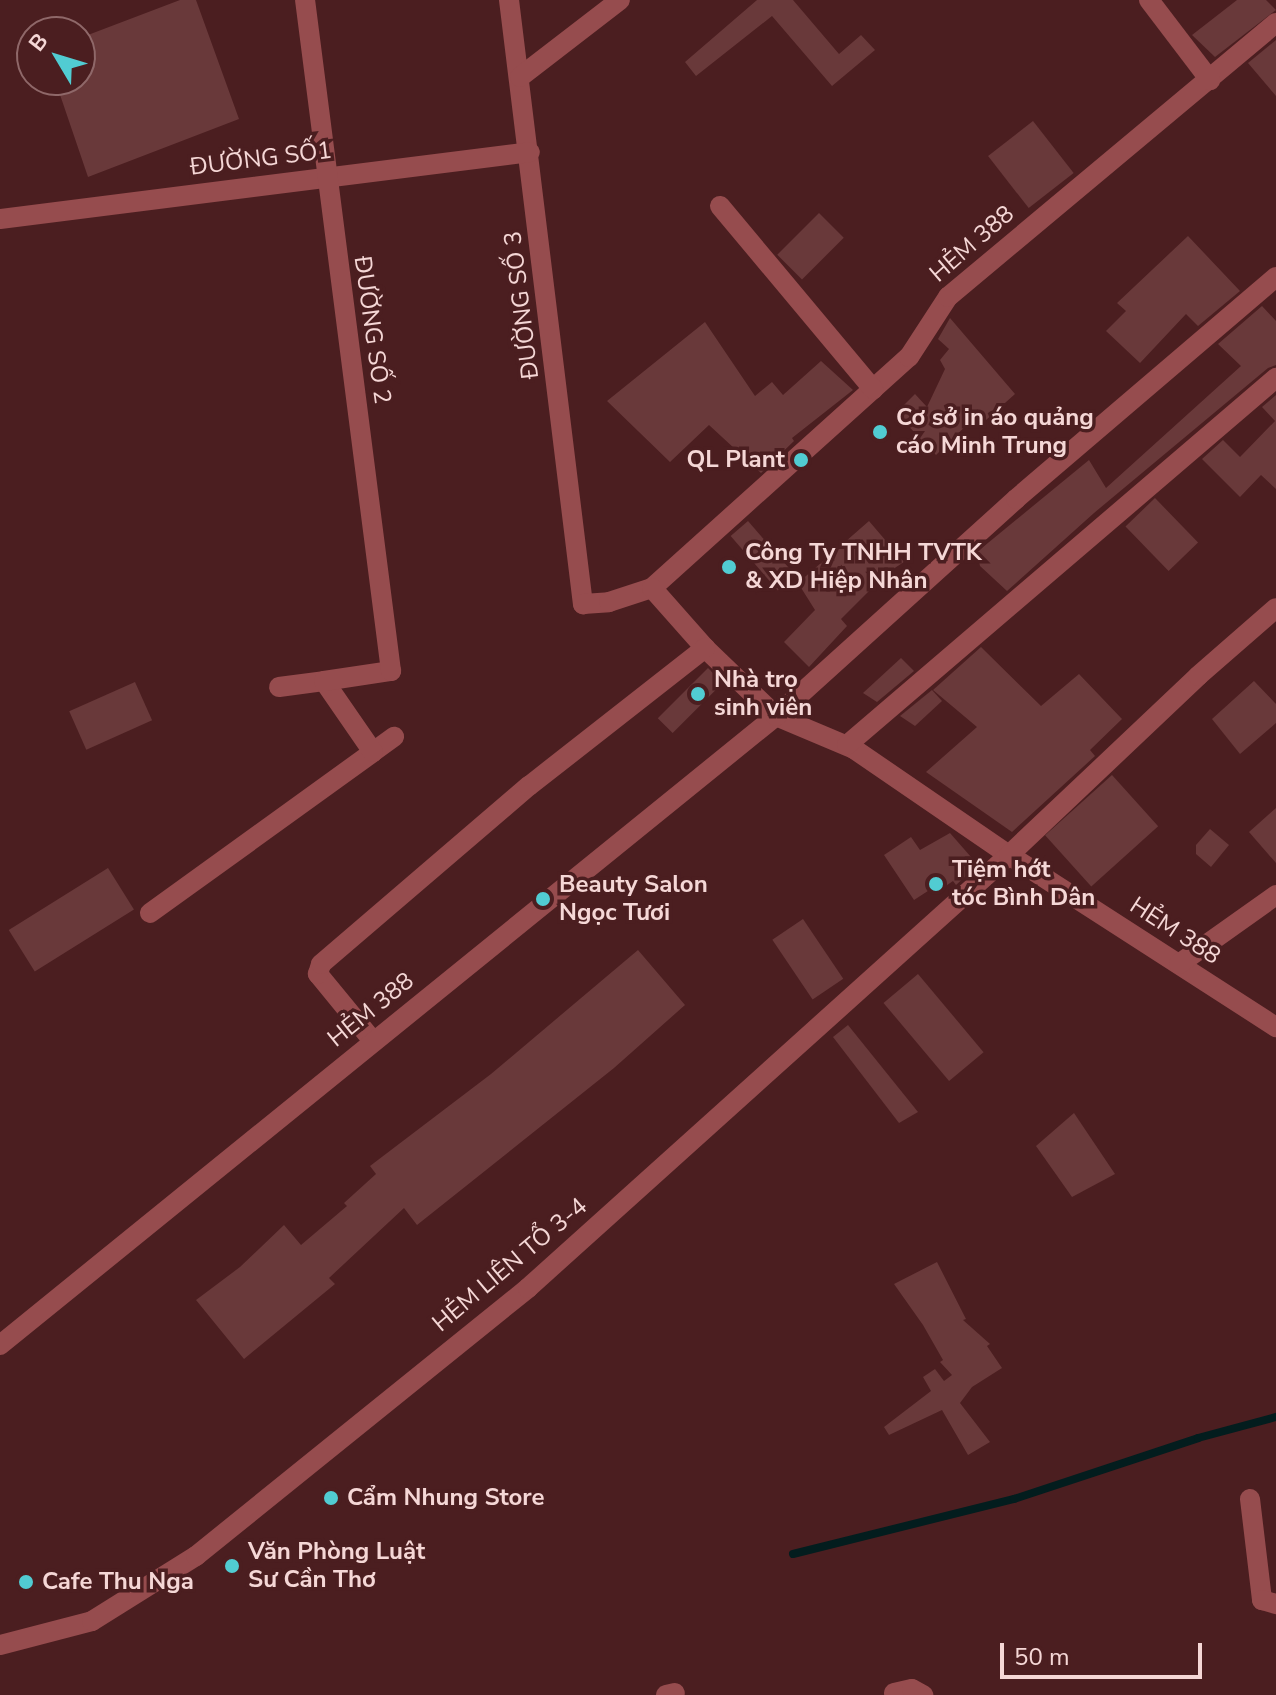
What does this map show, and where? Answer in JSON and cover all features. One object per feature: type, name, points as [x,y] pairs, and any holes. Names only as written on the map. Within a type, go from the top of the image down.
[{"type":"street","name":"ĐƯỜNG SỐ 2","points":[[305,0],[325,176],[392,666],[387,673],[324,681]]},
{"type":"street","name":"ĐƯỜNG SỐ 3","points":[[509,0],[583,604]]},
{"type":"street","points":[[520,77],[620,0]]},
{"type":"street","points":[[1149,0],[1210,80]]},
{"type":"street","name":"HẺM 388","points":[[583,604],[609,602],[652,588],[918,346],[948,297],[1276,23]]},
{"type":"street","name":"ĐƯỜNG SỐ1","points":[[0,219],[530,152]]},
{"type":"street","points":[[720,206],[873,389]]},
{"type":"street","name":"HẺM 388","points":[[0,1345],[776,716],[1016,499],[1276,277]]},
{"type":"street","points":[[847,745],[1276,378]]},
{"type":"street","name":"HẺM 388","points":[[652,588],[705,648],[776,716],[847,745],[1009,855],[1276,1027]]},
{"type":"street","name":"HẺM LIÊN TỔ 3-4","points":[[0,1645],[92,1621],[196,1556],[528,1288],[1009,855],[1198,676],[1276,608]]},
{"type":"street","points":[[373,1041],[318,974],[321,964],[529,786],[705,648]]},
{"type":"street","points":[[279,687],[324,681],[373,752]]},
{"type":"street","points":[[150,913],[394,737]]},
{"type":"street","points":[[1179,964],[1276,895]]},
{"type":"street","points":[[1250,1499],[1262,1600],[1276,1604]]},
{"type":"street","points":[[894,1693],[912,1689],[923,1695]]},
{"type":"building","points":[[180,0],[196,0],[239,119],[88,177],[60,96],[96,96],[96,32]]},
{"type":"building","points":[[757,0],[793,0],[839,54],[861,35],[875,50],[832,86],[772,16],[696,76],[685,62]]},
{"type":"building","points":[[1237,0],[1266,0],[1276,10],[1215,57],[1192,35]]},
{"type":"building","points":[[1276,40],[1276,96],[1248,63]]},
{"type":"building","points":[[1033,121],[1074,173],[1029,208],[988,156]]},
{"type":"building","points":[[819,213],[844,238],[802,279],[777,255]]},
{"type":"building","points":[[1188,236],[1240,291],[1198,326],[1186,314],[1140,363],[1106,331],[1126,311],[1117,303]]},
{"type":"building","points":[[1262,306],[1276,321],[1276,365],[1268,368],[1094,513],[1007,591],[980,566],[977,552],[1089,460],[1106,488],[1241,366],[1218,344]]},
{"type":"building","points":[[950,318],[1015,394],[986,420],[979,413],[936,455],[896,413],[915,394],[927,407],[945,369],[940,360],[949,349],[938,339]]},
{"type":"building","points":[[705,322],[755,396],[772,382],[783,395],[821,361],[853,390],[792,438],[794,441],[761,473],[709,425],[670,462],[607,401]]},
{"type":"building","points":[[1276,395],[1276,489],[1261,475],[1240,497],[1202,459],[1223,440],[1240,457],[1275,421],[1262,407]]},
{"type":"building","points":[[1155,498],[1198,543],[1169,571],[1126,526]]},
{"type":"building","points":[[748,521],[795,575],[778,590],[731,536]]},
{"type":"building","points":[[869,521],[904,562],[887,573],[841,619],[847,626],[809,667],[784,642],[815,610],[798,583]]},
{"type":"building","points":[[981,647],[1041,706],[1079,674],[1122,719],[1090,750],[1095,756],[1012,832],[926,772],[977,727],[933,690]]},
{"type":"building","points":[[901,658],[914,671],[877,702],[863,693]]},
{"type":"building","points":[[708,668],[723,683],[673,733],[658,718]]},
{"type":"building","points":[[1254,681],[1276,704],[1276,723],[1240,754],[1212,719]]},
{"type":"building","points":[[135,682],[152,720],[86,750],[69,711]]},
{"type":"building","points":[[932,690],[942,701],[915,726],[900,716]]},
{"type":"building","points":[[1112,775],[1158,826],[1091,886],[1045,835]]},
{"type":"building","points":[[1276,808],[1276,863],[1249,832]]},
{"type":"building","points":[[1210,829],[1229,845],[1211,867],[1196,854],[1196,845]]},
{"type":"building","points":[[950,833],[978,865],[956,885],[953,881],[934,894],[931,889],[914,900],[884,855],[911,837],[920,850]]},
{"type":"building","points":[[108,868],[134,910],[35,972],[9,930]]},
{"type":"building","points":[[803,919],[843,979],[813,999],[772,940]]},
{"type":"building","points":[[638,950],[685,1005],[614,1068],[417,1225],[404,1208],[329,1278],[335,1284],[244,1359],[196,1300],[240,1267],[284,1225],[301,1245],[347,1206],[344,1203],[376,1174],[370,1166],[491,1074]]},
{"type":"building","points":[[918,974],[984,1052],[949,1081],[884,1003]]},
{"type":"building","points":[[848,1025],[918,1112],[899,1123],[833,1037]]},
{"type":"building","points":[[1074,1113],[1115,1174],[1072,1197],[1036,1146]]},
{"type":"building","points":[[937,1262],[966,1319],[963,1320],[990,1344],[987,1346],[1002,1368],[972,1387],[960,1403],[990,1442],[968,1455],[942,1410],[889,1435],[884,1427],[931,1391],[923,1377],[935,1369],[944,1381],[952,1375],[940,1362],[943,1360],[923,1325],[894,1284]]},
{"type":"waterway","points":[[793,1554],[1014,1499],[1198,1438],[1276,1417]]},
{"type":"place","name":"Cơ sở in áo quảng cáo Minh Trung","points":[[880,432]]},
{"type":"place","name":"QL Plant","points":[[801,460]]},
{"type":"place","name":"Công Ty TNHH TVTK & XD Hiệp Nhân","points":[[729,567]]},
{"type":"place","name":"Nhà trọ sinh viên","points":[[698,694]]},
{"type":"place","name":"Tiệm hớt tóc Bình Dân","points":[[936,884]]},
{"type":"place","name":"Beauty Salon Ngọc Tươi","points":[[543,899]]},
{"type":"place","name":"Cẩm Nhung Store","points":[[331,1498]]},
{"type":"place","name":"Văn Phòng Luật Sư Cần Thơ","points":[[232,1566]]},
{"type":"place","name":"Cafe Thu Nga","points":[[26,1582]]}]
